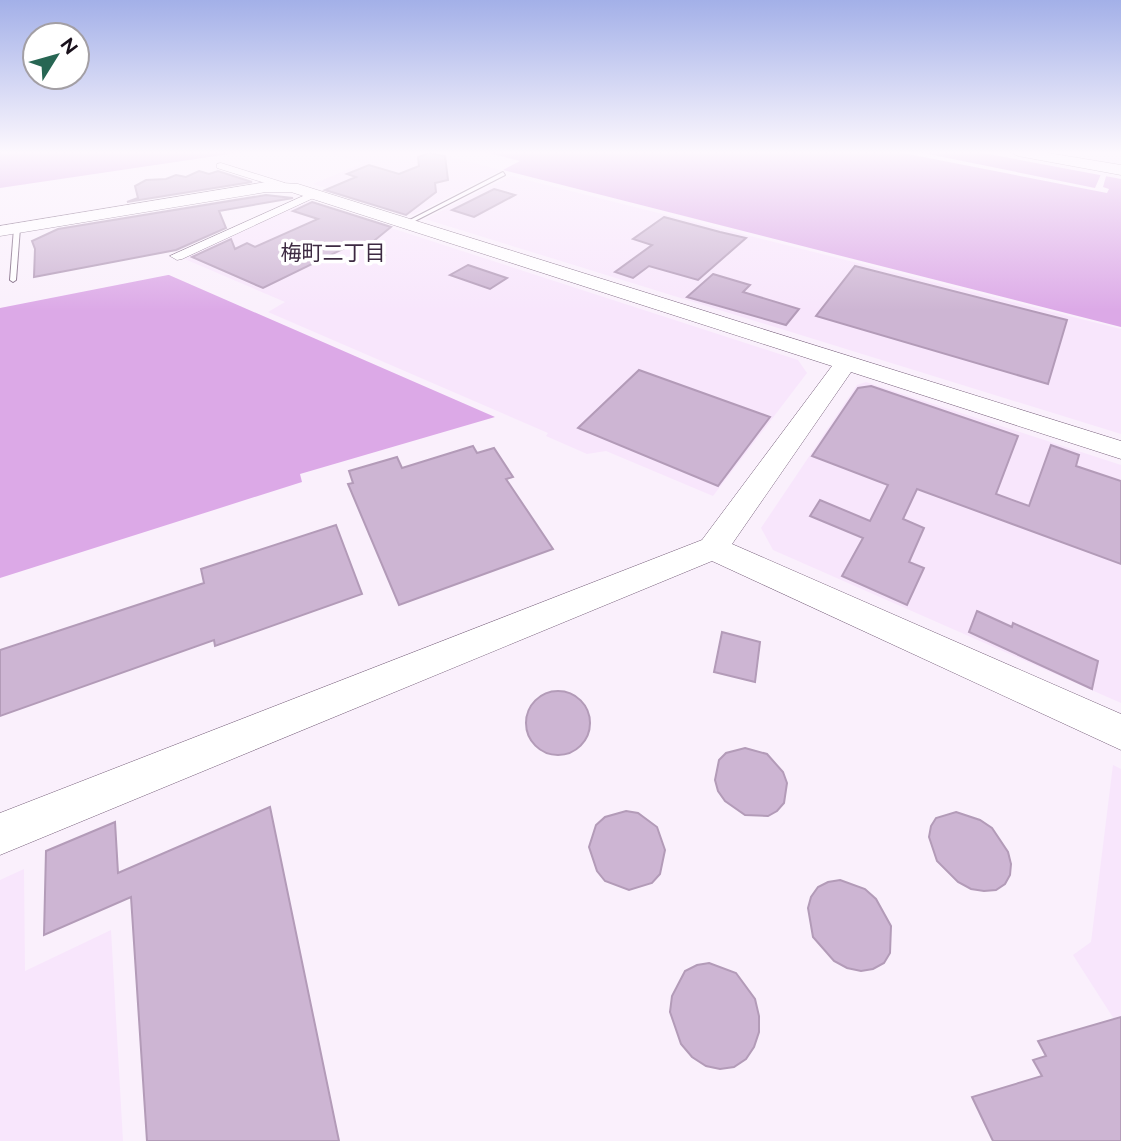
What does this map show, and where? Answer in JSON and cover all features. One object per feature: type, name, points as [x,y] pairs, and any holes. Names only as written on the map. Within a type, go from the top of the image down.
[{"type":"street","points":[[8,230],[158,205]]},
{"type":"street","points":[[177,256],[291,205]]},
{"type":"street","points":[[351,205],[1121,450]]},
{"type":"street","points":[[0,834],[713,548],[846,363]]},
{"type":"street","points":[[713,548],[1121,732]]},
{"type":"lane","points":[[407,223],[442,205]]},
{"type":"lane","points":[[8,230],[13,280]]},
{"type":"shaded area","points":[[298,205],[321,205],[798,360],[807,373],[713,496],[606,451],[587,454],[546,436],[548,433],[268,312],[285,302],[180,257]]},
{"type":"shaded area","points":[[382,205],[432,205],[413,215]]},
{"type":"shaded area","points":[[453,205],[628,205],[1121,329],[1121,434],[425,219]]},
{"type":"shaded area","points":[[642,205],[1121,205],[1121,327]]},
{"type":"shaded area","points":[[168,275],[495,417],[300,474],[302,482],[0,578],[0,308]]},
{"type":"shaded area","points":[[866,382],[1121,465],[1121,703],[773,550],[761,528],[857,385]]},
{"type":"shaded area","points":[[1113,765],[1121,769],[1121,1030],[1073,955],[1091,942]]},
{"type":"shaded area","points":[[24,869],[25,971],[111,930],[123,1141],[0,1141],[0,880]]},
{"type":"building","points":[[203,205],[252,205],[219,211],[226,228],[176,250],[34,277],[35,249],[32,241],[58,229]]},
{"type":"building","points":[[305,205],[322,205],[391,227],[375,240],[384,254],[355,243],[263,288],[192,257],[231,239],[235,249],[247,243],[255,247],[318,219],[293,211]]},
{"type":"building","points":[[374,205],[419,205],[406,215]]},
{"type":"building","points":[[462,205],[496,205],[474,217],[452,210]]},
{"type":"building","points":[[664,217],[746,238],[698,280],[649,266],[633,278],[615,272],[652,245],[633,239]]},
{"type":"building","points":[[468,265],[507,278],[490,289],[450,275]]},
{"type":"building","points":[[855,266],[1067,320],[1048,384],[816,316]]},
{"type":"building","points":[[713,274],[750,285],[743,292],[799,309],[786,325],[687,297]]},
{"type":"building","points":[[639,370],[770,417],[718,486],[578,428]]},
{"type":"building","points":[[871,386],[1018,436],[996,494],[1029,506],[1051,445],[1079,455],[1076,466],[1121,481],[1121,564],[917,489],[903,519],[924,528],[909,562],[924,568],[907,605],[842,576],[863,538],[810,516],[820,500],[870,521],[888,485],[812,456],[858,388]]},
{"type":"building","points":[[473,446],[477,453],[494,448],[513,477],[506,479],[553,549],[399,605],[348,484],[353,483],[349,471],[397,457],[402,468]]},
{"type":"building","points":[[336,525],[362,594],[215,646],[214,640],[0,716],[0,650],[204,583],[201,569]]},
{"type":"building","points":[[977,611],[1012,627],[1013,623],[1098,661],[1092,689],[969,632]]},
{"type":"building","points":[[722,632],[760,642],[755,682],[714,672]]},
{"type":"building","points":[[558,691],[576,697],[584,705],[590,723],[584,741],[576,749],[558,755],[540,749],[532,741],[526,723],[532,705],[540,697]]},
{"type":"building","points":[[745,748],[767,754],[783,772],[787,783],[784,803],[768,816],[745,815],[725,801],[718,791],[715,780],[719,760],[726,753]]},
{"type":"building","points":[[270,807],[339,1141],[147,1141],[131,897],[44,935],[46,851],[115,822],[118,873]]},
{"type":"building","points":[[626,811],[638,813],[657,827],[665,850],[660,874],[652,883],[629,890],[605,881],[597,871],[589,847],[596,825],[605,817]]},
{"type":"building","points":[[956,812],[980,820],[992,828],[1008,852],[1010,875],[1005,884],[996,890],[971,889],[958,882],[937,861],[929,837],[931,826],[936,818]]},
{"type":"building","points":[[840,880],[865,889],[876,899],[891,926],[890,953],[884,963],[873,969],[861,971],[847,968],[834,961],[813,937],[808,908],[811,897],[818,887]]},
{"type":"building","points":[[709,963],[736,973],[755,999],[759,1032],[746,1059],[734,1067],[720,1069],[706,1066],[692,1057],[681,1044],[670,1012],[672,996],[685,971]]},
{"type":"building","points":[[1121,1017],[1121,1141],[993,1141],[972,1097],[1042,1076],[1033,1060],[1046,1056],[1038,1041]]},
{"type":"district","name":"梅町二丁目","points":[[333,252]]}]
